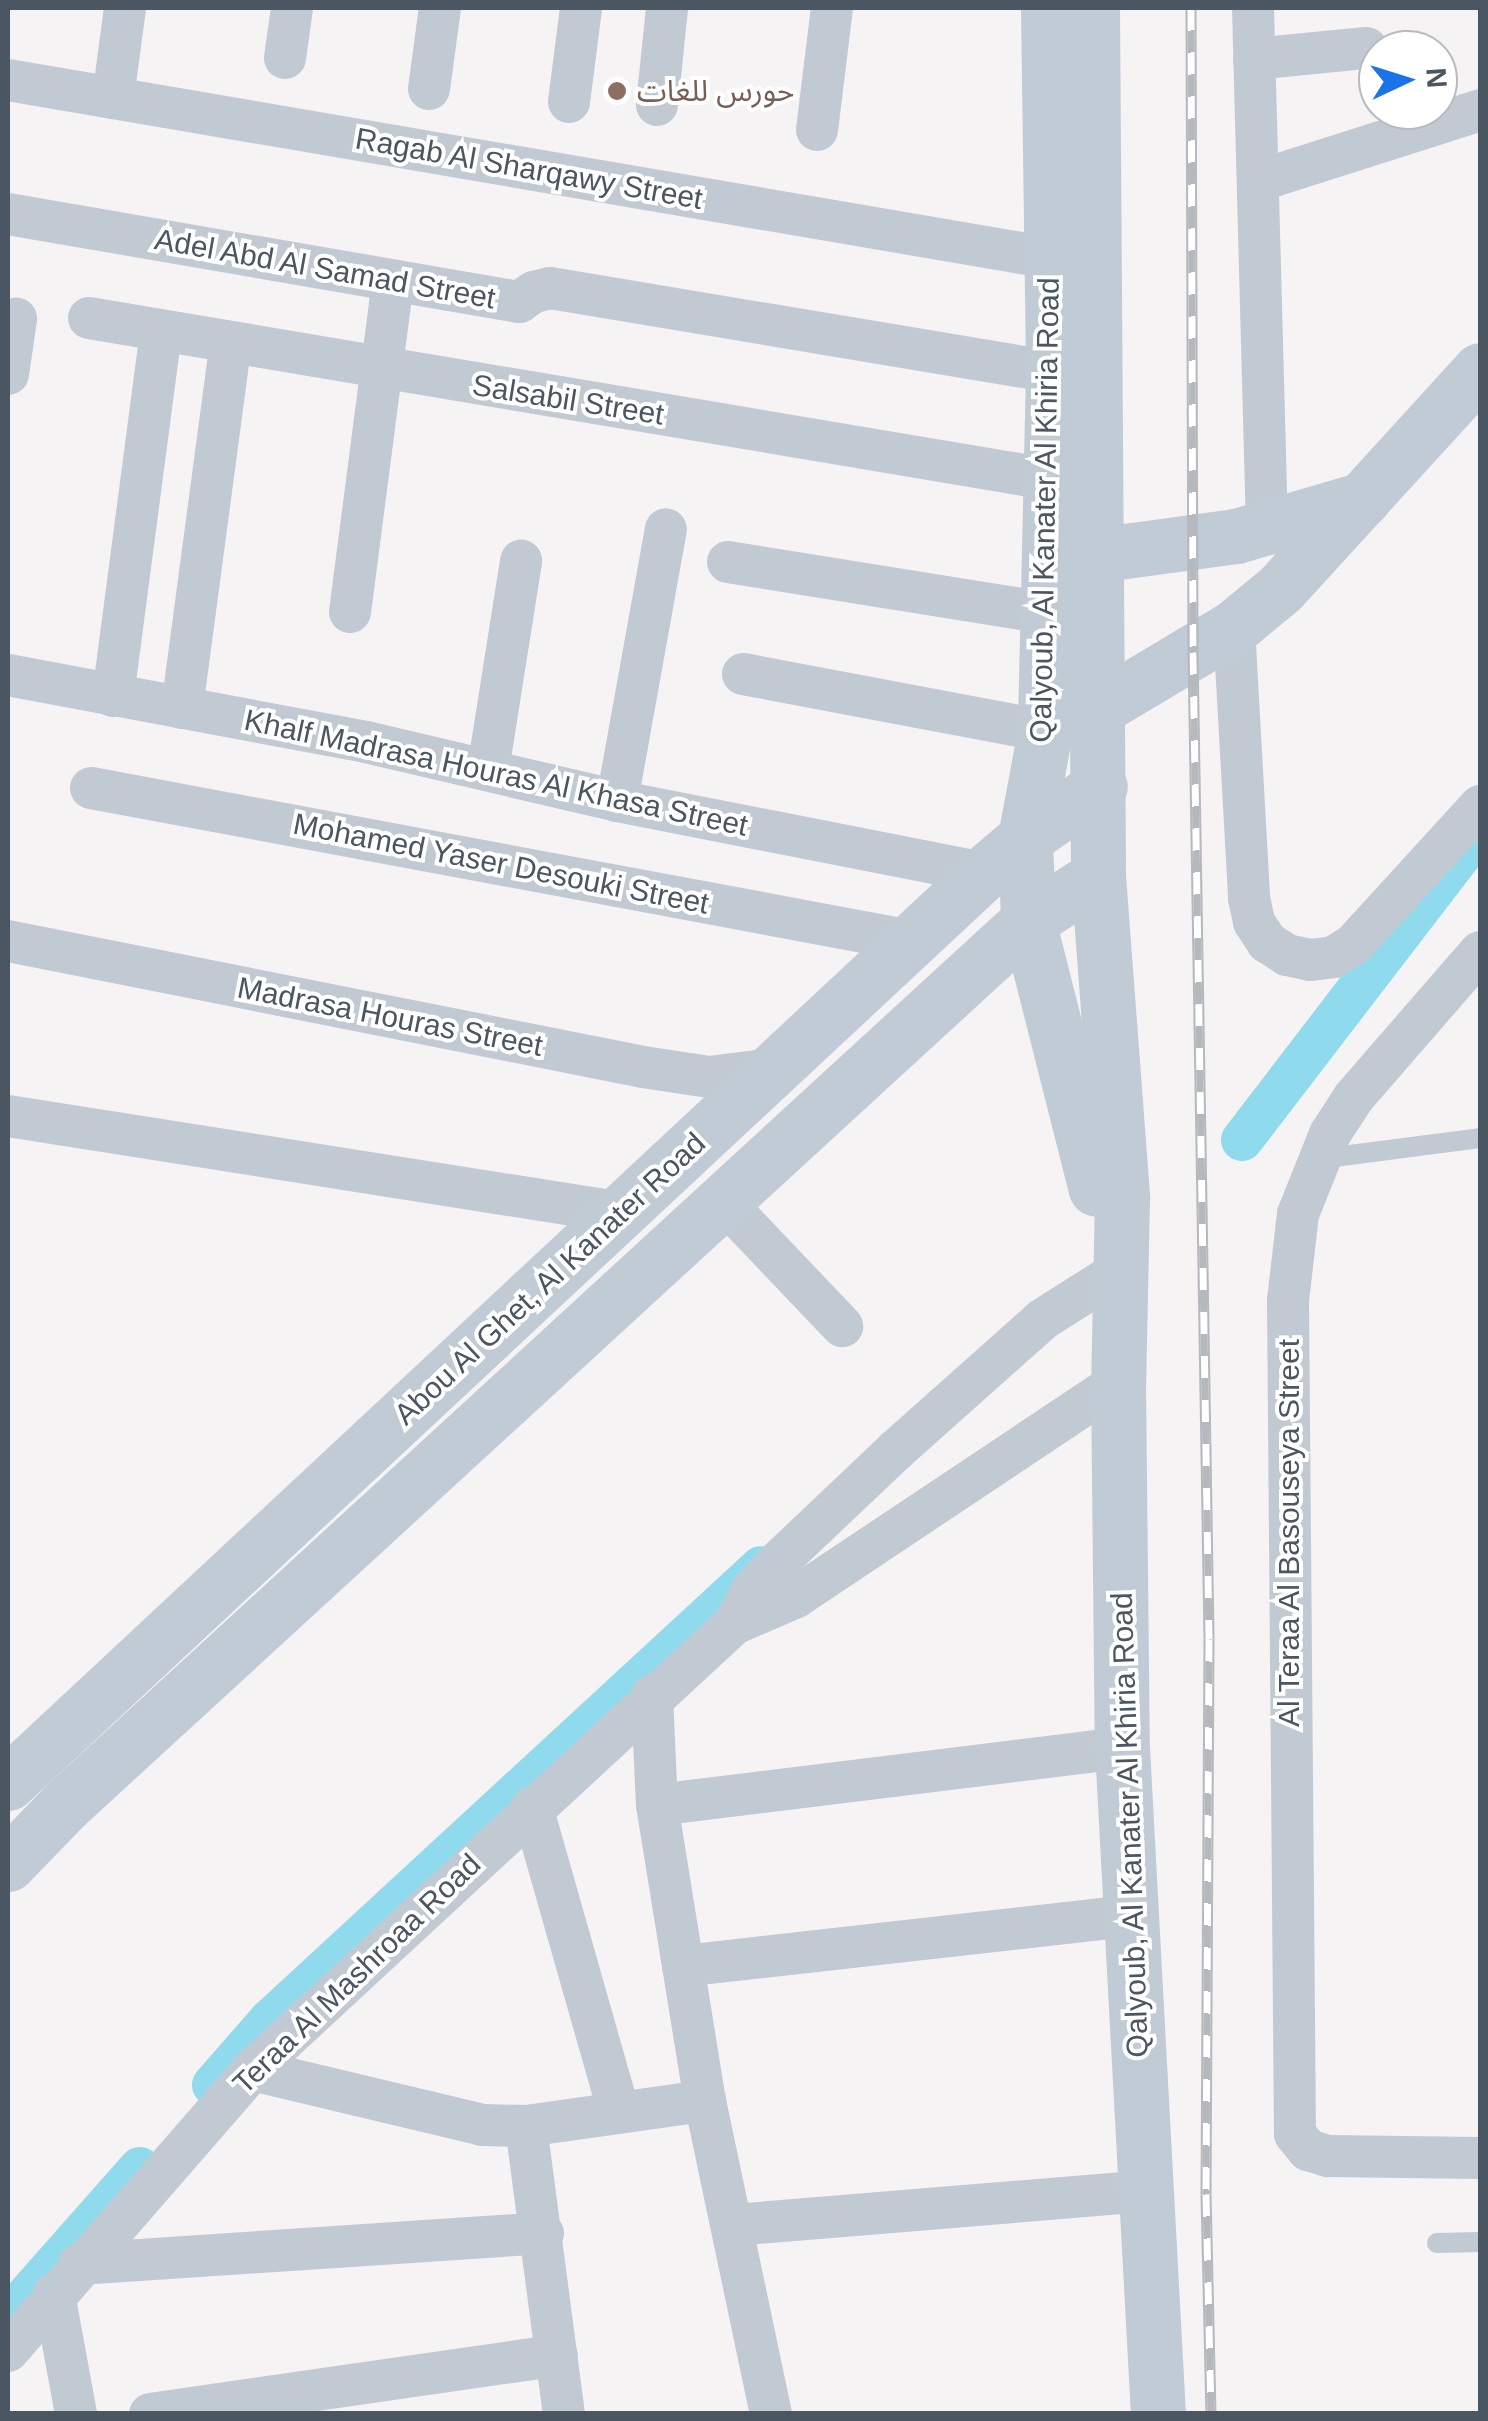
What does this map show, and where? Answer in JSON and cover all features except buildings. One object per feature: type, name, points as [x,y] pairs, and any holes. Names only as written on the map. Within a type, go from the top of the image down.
[{"type":"main road","name":"Qalyoub, Al Kanater Al Khiria Road","points":[[1048,8],[1053,372],[1045,730],[1025,838],[1028,920],[1100,1205],[1119,1253]]},
{"type":"main road","name":"Qalyoub, Al Kanater Al Khiria Road","points":[[1092,8],[1098,876],[1122,1198],[1118,1382],[1122,1748],[1158,2414]]},
{"type":"main road","points":[[1097,708],[1234,627],[1292,577],[1480,370]]},
{"type":"main road","points":[[1096,555],[1267,530],[1362,499]]},
{"type":"main road","name":"Abou Al Ghet, Al Kanater Road","points":[[8,1783],[623,1214],[984,873],[1025,838],[1100,786]]},
{"type":"main road","name":"Abou Al Ghet, Al Kanater Road","points":[[8,1864],[65,1805],[1028,920],[1098,876]]},
{"type":"street","points":[[113,98],[125,8]]},
{"type":"street","points":[[285,58],[292,8]]},
{"type":"street","points":[[429,89],[440,8]]},
{"type":"street","points":[[569,102],[581,8]]},
{"type":"street","points":[[656,105],[667,8]]},
{"type":"street","points":[[817,130],[832,8]]},
{"type":"street","points":[[1253,8],[1267,530]]},
{"type":"street","points":[[1254,59],[1358,49]]},
{"type":"street","name":"Ragab Al Sharqawy Street","points":[[8,80],[1050,258]]},
{"type":"street","points":[[1258,182],[1480,110]]},
{"type":"street","name":"Adel Abd Al Samad Street","points":[[8,214],[519,302],[550,288],[1053,372]]},
{"type":"street","points":[[350,612],[394,281]]},
{"type":"street","name":"Salsabil Street","points":[[89,318],[1048,479]]},
{"type":"street","points":[[8,374],[16,319]]},
{"type":"street","points":[[113,696],[161,332]]},
{"type":"street","points":[[182,708],[231,343]]},
{"type":"street","points":[[617,801],[666,529]]},
{"type":"street","points":[[488,770],[521,560]]},
{"type":"street","points":[[728,562],[1045,614]]},
{"type":"street","points":[[1234,627],[1249,898],[1254,922],[1267,942],[1287,955],[1310,960],[1334,956],[1354,944],[1480,806]]},
{"type":"street","points":[[743,674],[1045,730]]},
{"type":"street","name":"Khalf Madrasa Houras Al Khasa Street","points":[[8,676],[182,708],[488,770],[617,801],[984,873]]},
{"type":"street","name":"Mohamed Yaser Desouki Street","points":[[91,788],[912,941]]},
{"type":"street","name":"Madrasa Houras Street","points":[[8,940],[643,1067],[710,1077],[774,1069]]},
{"type":"street","name":"Al Teraa Al Basouseya Street","points":[[1480,952],[1354,1097],[1318,1160],[1298,1214],[1288,1300],[1294,2134],[1308,2150],[1328,2156],[1480,2158]]},
{"type":"street","points":[[8,1116],[623,1214]]},
{"type":"street","points":[[723,1201],[842,1326]]},
{"type":"street","name":"Teraa Al Mashroaa Road","points":[[734,1624],[753,1589],[778,1562],[895,1451],[1119,1253]]},
{"type":"street","name":"Teraa Al Mashroaa Road","points":[[8,2351],[66,2279],[252,2070],[734,1624],[796,1597],[1118,1382]]},
{"type":"street","points":[[652,1696],[656,1805],[705,2100],[771,2414]]},
{"type":"street","points":[[656,1805],[1122,1748]]},
{"type":"street","points":[[532,1808],[619,2113]]},
{"type":"street","points":[[683,1966],[1131,1916]]},
{"type":"street","points":[[252,2070],[482,2125],[526,2126],[705,2100]]},
{"type":"street","points":[[526,2126],[564,2414]]},
{"type":"street","points":[[733,2225],[1145,2191]]},
{"type":"street","points":[[76,2414],[66,2279],[542,2233]]},
{"type":"street","points":[[150,2414],[557,2355]]},
{"type":"lane","points":[[1318,1160],[1480,1138]]},
{"type":"lane","points":[[1437,2243],[1480,2242]]},
{"type":"waterway","points":[[1242,1140],[1480,830]]},
{"type":"waterway","points":[[213,2085],[269,2021],[761,1567]]},
{"type":"waterway","points":[[8,2317],[140,2168]]},
{"type":"railway","points":[[1191,8],[1193,652],[1209,1639],[1206,2194],[1211,2414]]},
{"type":"place","name":"حورس للغات","points":[[617,91]]}]
